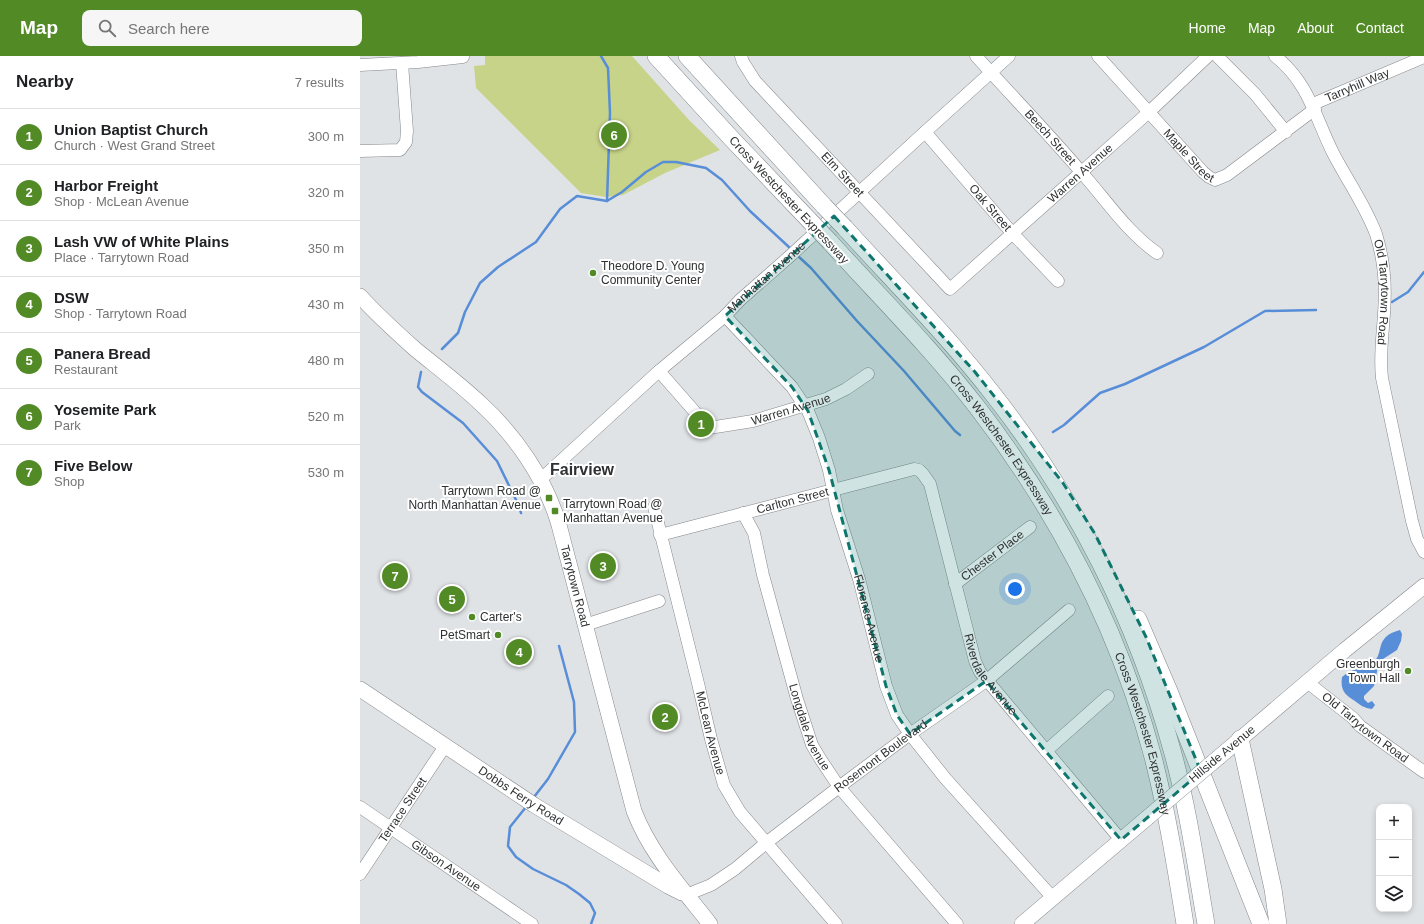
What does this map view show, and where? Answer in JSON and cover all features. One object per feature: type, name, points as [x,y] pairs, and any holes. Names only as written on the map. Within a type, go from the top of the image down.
[{"type":"highway","name":"Cross Westchester Expressway","points":[[656,56],[731,138],[830,242],[959,385],[1010,452],[1055,522],[1094,598],[1127,676],[1152,756],[1171,839],[1185,924]]},
{"type":"highway","name":"Cross Westchester Expressway","points":[[687,56],[956,350],[1010,417],[1046,469],[1083,531],[1113,589],[1138,648],[1164,723],[1179,778],[1191,835],[1206,924]]},
{"type":"highway","points":[[1010,417],[1046,460],[1080,507],[1122,585],[1169,691],[1261,924]]},
{"type":"highway","points":[[1240,739],[1278,924]]},
{"type":"highway","points":[[1171,839],[1177,924]]},
{"type":"main road","name":"Tarrytown Road","points":[[360,296],[392,328],[490,412],[518,446],[540,480],[555,511],[634,811],[653,850],[686,895],[710,924]]},
{"type":"main road","name":"Hillside Avenue","points":[[1022,924],[1306,682],[1424,586]]},
{"type":"main road","name":"Dobbs Ferry Road","points":[[360,689],[534,805],[668,886],[686,895]]},
{"type":"street","name":"Elm Street","points":[[741,56],[755,81],[950,289]]},
{"type":"street","name":"Beech Street","points":[[976,56],[1082,173],[1132,232],[1147,246],[1157,252]]},
{"type":"street","name":"Manhattan Avenue","points":[[540,480],[659,371],[725,316],[740,300],[1009,56]]},
{"type":"street","name":"Maple Street","points":[[1098,56],[1203,172],[1215,180],[1227,175],[1286,132],[1314,107]]},
{"type":"street","name":"Warren Avenue","points":[[950,289],[1082,173],[1208,56]]},
{"type":"street","points":[[1217,56],[1255,94],[1286,132]]},
{"type":"street","name":"Old Tarrytown Road","points":[[1275,56],[1293,73],[1314,107],[1333,152],[1371,222],[1380,248],[1384,276],[1380,361],[1382,378],[1412,521],[1417,539],[1424,552]]},
{"type":"street","points":[[360,66],[463,57]]},
{"type":"street","name":"Tarryhill Way","points":[[1314,107],[1424,57]]},
{"type":"street","points":[[360,151],[400,150],[406,142],[407,131],[402,63]]},
{"type":"street","name":"Oak Street","points":[[925,132],[1013,234],[1058,281]]},
{"type":"street","name":"Florence Avenue","points":[[725,316],[792,387],[808,411],[820,438],[837,510],[859,579],[886,686],[897,716],[945,778],[1054,898]]},
{"type":"street","name":"Warren Avenue","points":[[659,371],[709,428],[753,421],[826,398],[846,388],[868,374]]},
{"type":"street","name":"Carlton Street","points":[[660,535],[914,469],[919,470],[923,474]]},
{"type":"street","name":"Riverdale Avenue","points":[[923,474],[930,484],[975,661],[980,672],[1121,840]]},
{"type":"street","name":"McLean Avenue","points":[[654,507],[711,739],[724,785],[740,812],[836,924]]},
{"type":"street","name":"Longdale Avenue","points":[[744,513],[754,533],[763,576],[797,699],[812,745],[820,760],[839,787],[957,924]]},
{"type":"street","name":"Chester Place","points":[[955,584],[1030,527]]},
{"type":"street","points":[[585,625],[659,602]]},
{"type":"street","name":"Rosemont Boulevard","points":[[686,895],[711,884],[735,869],[766,843],[839,787],[910,734],[986,681],[1069,610]]},
{"type":"street","name":"Old Tarrytown Road","points":[[1306,682],[1353,718],[1360,726],[1424,772]]},
{"type":"street","points":[[1046,751],[1108,696]]},
{"type":"street","name":"Terrace Street","points":[[360,874],[445,746]]},
{"type":"street","name":"Gibson Avenue","points":[[360,807],[528,923]]},
{"type":"highlighted area","points":[[834,216],[975,372],[1063,483],[1095,534],[1146,637],[1201,772],[1121,840],[986,681],[910,734],[897,715],[886,686],[829,470],[808,411],[792,387],[725,316]]},
{"type":"green space","points":[[485,56],[632,56],[689,120],[720,150],[665,173],[623,195],[606,197],[581,193],[476,88],[474,66],[485,65]]},
{"type":"water","points":[[1400,630],[1402,634],[1401,641],[1397,650],[1379,662],[1374,686],[1364,696],[1364,699],[1368,703],[1372,701],[1375,705],[1372,709],[1362,706],[1348,697],[1344,692],[1342,677],[1349,672],[1373,662],[1376,659],[1386,637]]},
{"type":"waterway","points":[[601,56],[608,68],[610,113],[607,201]]},
{"type":"waterway","points":[[442,349],[458,333],[465,312],[480,283],[498,267],[536,242],[560,209],[577,196],[607,201],[622,192],[646,172],[663,162],[676,162],[706,168],[722,180],[750,211],[790,248]]},
{"type":"waterway","points":[[799,257],[811,268],[960,435]]},
{"type":"waterway","points":[[1392,302],[1408,292],[1424,272]]},
{"type":"waterway","points":[[1053,432],[1064,425],[1100,393],[1125,384],[1204,347],[1265,311],[1316,310]]},
{"type":"waterway","points":[[421,372],[418,387],[422,392],[463,423],[497,461],[521,513]]},
{"type":"waterway","points":[[534,797],[548,779],[575,732],[574,702],[559,646]]},
{"type":"waterway","points":[[526,807],[510,827],[508,846],[516,857],[533,869],[566,885],[590,903],[595,913],[591,924]]},
{"type":"place","name":"Yosemite Park","points":[[614,135]]},
{"type":"place","name":"Theodore D. Young Community Center","points":[[593,273]]},
{"type":"place","name":"Union Baptist Church","points":[[701,424]]},
{"type":"place","name":"Tarrytown Road @ North Manhattan Avenue","points":[[549,498]]},
{"type":"place","name":"Tarrytown Road @ Manhattan Avenue","points":[[555,511]]},
{"type":"place","name":"Lash VW of White Plains","points":[[603,566]]},
{"type":"place","name":"Five Below","points":[[395,576]]},
{"type":"place","name":"Panera Bread","points":[[452,599]]},
{"type":"place","name":"Carter's","points":[[472,617]]},
{"type":"place","name":"PetSmart","points":[[498,635]]},
{"type":"place","name":"DSW","points":[[519,652]]},
{"type":"place","name":"Greenburgh Town Hall","points":[[1408,671]]},
{"type":"place","name":"Harbor Freight","points":[[665,717]]},
{"type":"district","name":"Fairview","points":[[582,469]]}]
